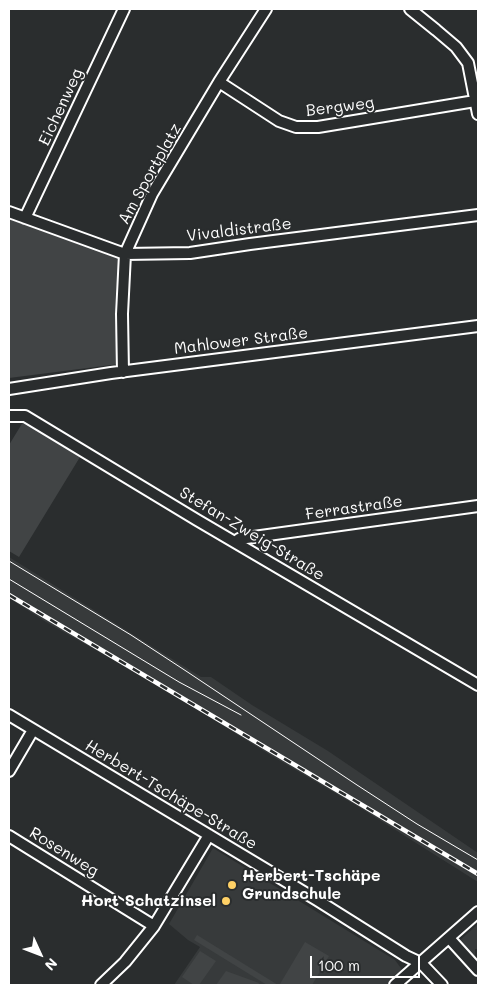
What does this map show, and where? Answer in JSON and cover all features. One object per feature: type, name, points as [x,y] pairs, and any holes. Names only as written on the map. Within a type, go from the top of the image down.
[{"type":"street","name":"Eichenweg","points":[[25,218],[124,9]]},
{"type":"street","name":"Am Sportplatz","points":[[123,372],[122,314],[125,254],[152,194],[219,82],[266,9]]},
{"type":"street","points":[[410,9],[449,41],[468,62],[478,114]]},
{"type":"street","name":"Bergweg","points":[[219,82],[279,121],[296,127],[318,127],[476,101]]},
{"type":"street","name":"Vivaldistraße","points":[[9,212],[125,254],[190,253],[478,215]]},
{"type":"street","name":"Mahlower Straße","points":[[9,389],[123,372],[478,326]]},
{"type":"street","name":"Stefan-Zweig-Straße","points":[[9,416],[25,416],[478,685]]},
{"type":"street","name":"Ferrastraße","points":[[235,542],[239,539],[478,506]]},
{"type":"street","name":"Herbert-Tschäpe-Straße","points":[[9,715],[406,956],[421,963],[442,985]]},
{"type":"street","points":[[9,771],[33,730]]},
{"type":"street","points":[[102,985],[154,926],[208,835]]},
{"type":"street","name":"Rosenweg","points":[[9,836],[154,926]]},
{"type":"street","points":[[395,985],[478,912]]},
{"type":"street","points":[[449,938],[478,970]]},
{"type":"shaded area","points":[[9,219],[83,246],[117,255],[120,258],[115,318],[119,364],[9,378]]},
{"type":"shaded area","points":[[23,422],[80,457],[19,557],[9,551],[9,445]]},
{"type":"shaded area","points":[[9,557],[201,677],[211,677],[252,705],[328,751],[478,853],[478,882],[359,807],[156,684],[46,622],[9,598]]},
{"type":"shaded area","name":"Herbert-Tschäpe Grundschule","points":[[213,848],[395,960],[403,971],[389,985],[174,985],[200,947],[188,940],[169,924]]},
{"type":"shaded area","points":[[478,924],[478,949],[475,949],[475,961],[458,942]]},
{"type":"shaded area","points":[[197,935],[278,985],[267,985],[194,940]]},
{"type":"shaded area","points":[[305,942],[329,956],[312,985],[280,984]]},
{"type":"shaded area","points":[[200,951],[216,961],[199,985],[194,985],[182,977]]},
{"type":"shaded area","points":[[226,971],[259,983],[258,985],[216,985]]},
{"type":"tram line","points":[[9,561],[131,635],[417,824],[478,860]]},
{"type":"tram line","points":[[9,579],[179,682],[241,715]]},
{"type":"railway","points":[[9,595],[478,874]]},
{"type":"place","name":"Herbert-Tschäpe Grundschule","points":[[232,885]]},
{"type":"place","name":"Hort Schatzinsel","points":[[226,901]]}]
